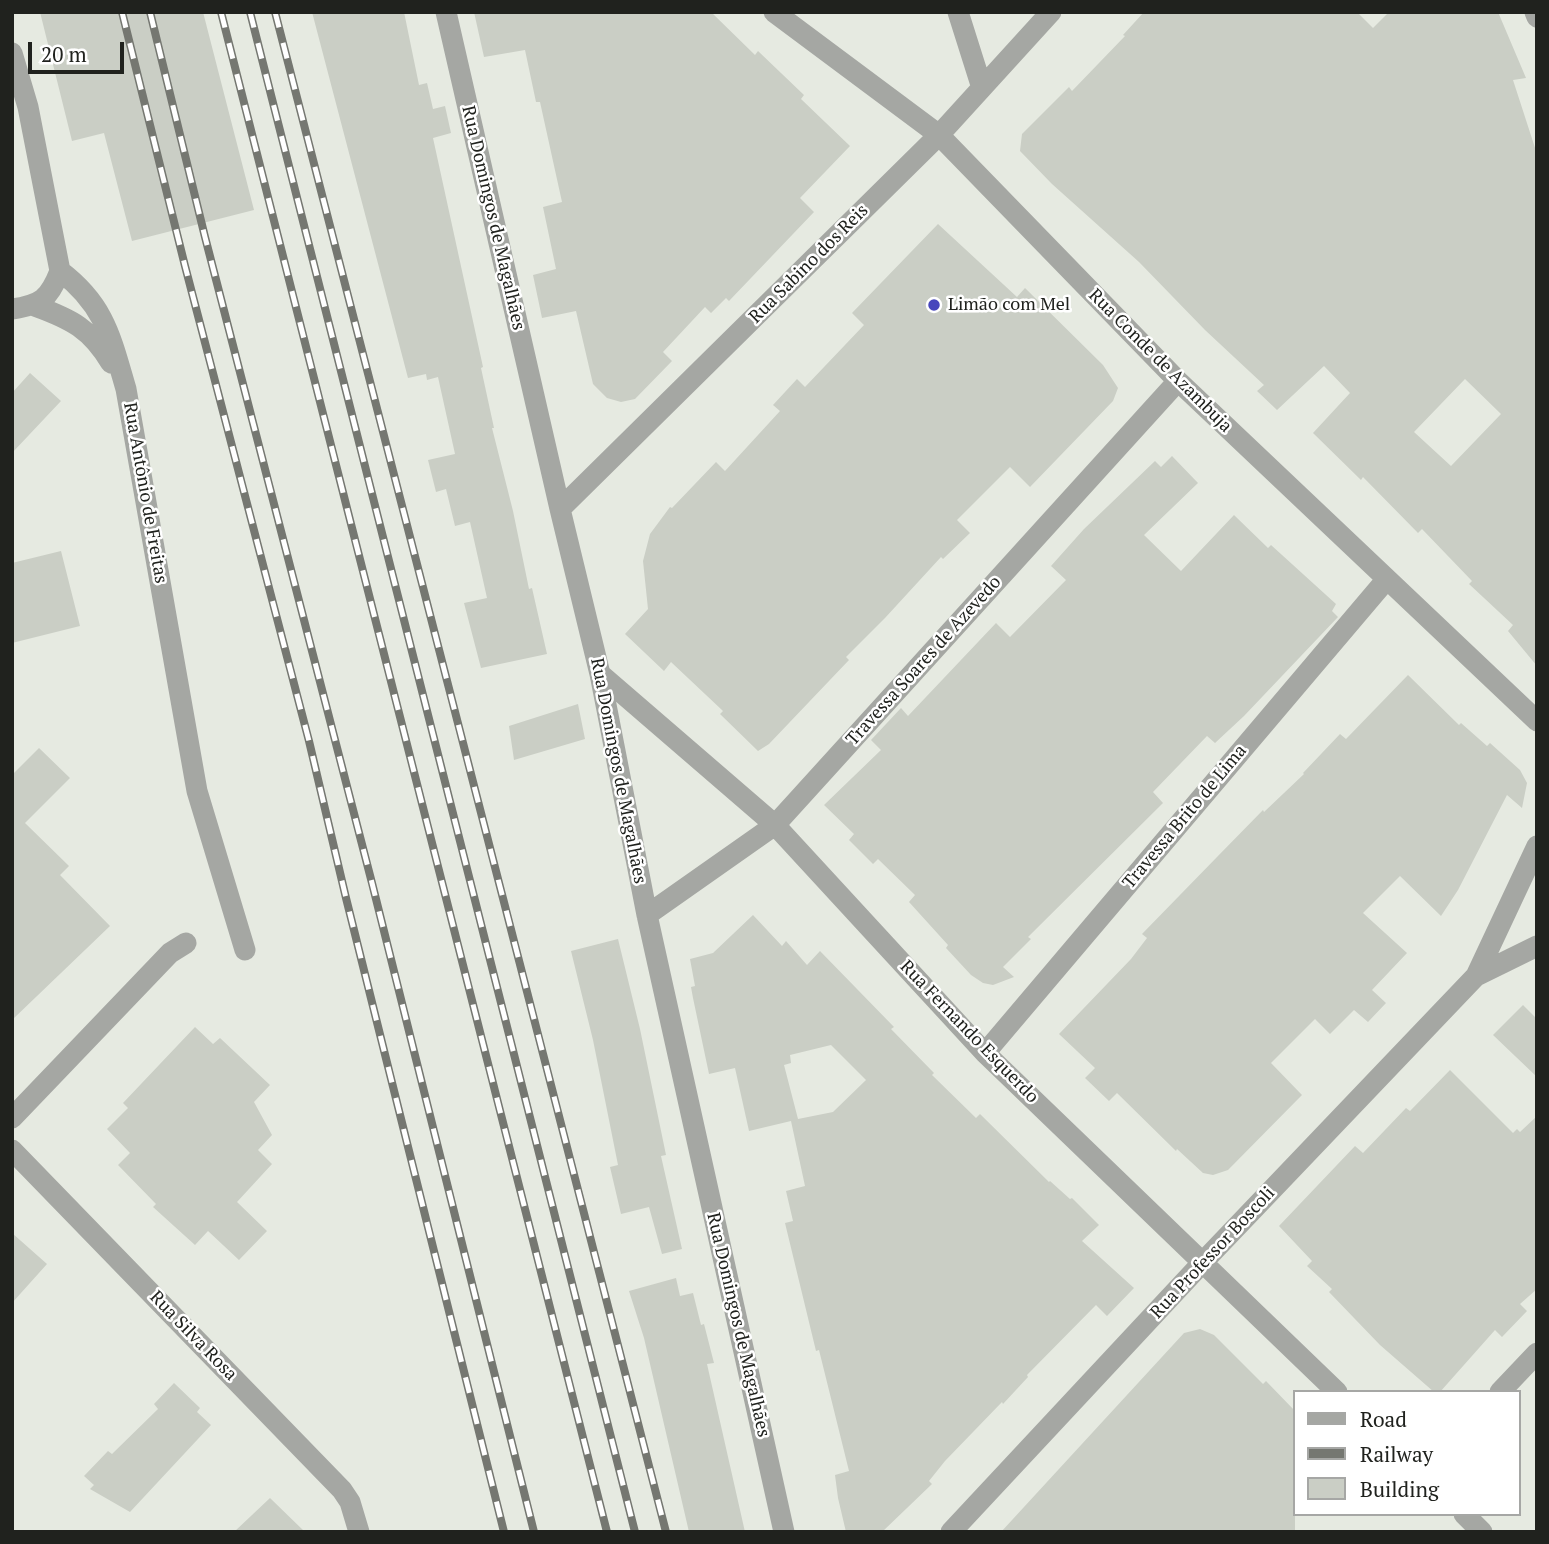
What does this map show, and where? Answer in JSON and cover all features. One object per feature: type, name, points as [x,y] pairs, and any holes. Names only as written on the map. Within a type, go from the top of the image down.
[{"type":"street","name":"Rua Domingos de Magalhães","points":[[446,12],[600,674],[647,915],[784,1532]]},
{"type":"street","name":"Rua Conde de Azambuja","points":[[774,12],[939,135],[1178,381],[1537,721]]},
{"type":"street","points":[[958,12],[982,88]]},
{"type":"street","name":"Rua Sabino dos Reis","points":[[560,509],[939,135],[1051,12]]},
{"type":"street","points":[[12,52],[28,107],[60,271],[49,293],[35,306]]},
{"type":"street","name":"Rua Antônio de Freitas","points":[[60,271],[76,283],[96,306],[110,335],[126,389],[197,791],[246,950]]},
{"type":"street","points":[[12,309],[35,306],[63,316],[83,328],[100,345],[126,389]]},
{"type":"street","name":"Travessa Soares de Azevedo","points":[[647,915],[775,825],[1178,381]]},
{"type":"street","name":"Travessa Brito de Lima","points":[[985,1053],[1386,580]]},
{"type":"street","name":"Rua Fernando Esquerdo","points":[[600,674],[775,825],[985,1053],[1335,1390]]},
{"type":"street","name":"Rua Professor Boscoli","points":[[951,1532],[1203,1262],[1476,976],[1537,846]]},
{"type":"street","points":[[12,1118],[170,953],[186,943]]},
{"type":"street","name":"Rua Professor Boscoli","points":[[1476,976],[1537,946]]},
{"type":"street","name":"Rua Silva Rosa","points":[[12,1150],[342,1490],[350,1502],[359,1532]]},
{"type":"street","points":[[1502,1390],[1537,1353]]},
{"type":"street","points":[[1466,1516],[1482,1532]]},
{"type":"building","points":[[40,12],[203,12],[254,210],[132,241],[104,133],[72,141]]},
{"type":"building","points":[[312,12],[404,12],[419,85],[427,83],[433,109],[445,106],[451,133],[433,138],[483,367],[481,368],[492,428],[529,589],[532,588],[547,654],[481,668],[464,603],[487,598],[470,522],[455,526],[446,489],[436,492],[428,460],[455,454],[438,377],[427,380],[426,374],[408,378]]},
{"type":"building","points":[[474,12],[711,12],[755,55],[758,51],[804,95],[801,99],[850,146],[800,198],[814,212],[729,301],[726,298],[711,313],[705,307],[663,352],[672,361],[635,399],[621,402],[607,398],[593,384],[576,311],[542,318],[533,275],[556,269],[543,207],[562,202],[540,102],[536,102],[525,50],[484,57]]},
{"type":"building","points":[[1144,12],[1357,12],[1373,28],[1389,12],[1498,12],[1526,78],[1513,80],[1537,154],[1537,666],[1508,631],[1513,625],[1469,584],[1472,581],[1422,529],[1418,533],[1363,477],[1361,480],[1313,433],[1350,393],[1324,366],[1277,410],[1257,391],[1264,385],[1205,330],[1139,262],[1052,184],[1020,151],[1022,134],[1069,87],[1072,91],[1125,36],[1123,35]],"holes":[[[1465,379],[1501,414],[1451,466],[1414,432]]]},
{"type":"building","points":[[938,224],[1017,297],[1025,288],[1103,365],[1118,388],[1113,401],[1030,487],[1010,467],[957,520],[970,533],[943,559],[941,557],[846,657],[849,660],[769,744],[758,751],[720,714],[723,711],[671,662],[664,671],[625,634],[648,609],[643,561],[650,534],[670,507],[672,508],[716,462],[725,471],[780,411],[773,405],[797,379],[805,387],[864,325],[852,313]]},
{"type":"building","points":[[30,373],[61,401],[12,453],[12,393]]},
{"type":"building","points":[[1172,456],[1198,483],[1144,535],[1181,571],[1234,515],[1268,548],[1271,545],[1336,604],[1332,611],[1338,617],[1244,716],[1215,743],[1207,736],[1153,792],[1163,803],[1028,937],[1031,939],[1003,967],[1014,977],[993,985],[983,983],[971,975],[946,948],[948,945],[909,902],[915,895],[878,859],[873,864],[849,840],[854,834],[824,805],[881,750],[871,740],[901,708],[908,716],[996,623],[1010,637],[1066,580],[1051,566],[1084,529],[1155,461],[1161,467]]},
{"type":"building","points":[[61,551],[80,626],[12,643],[12,563]]},
{"type":"building","points":[[1408,675],[1459,725],[1461,723],[1487,746],[1490,743],[1520,770],[1527,783],[1522,808],[1507,795],[1458,890],[1441,916],[1400,876],[1363,913],[1407,953],[1372,990],[1386,1003],[1368,1022],[1354,1010],[1330,1034],[1315,1019],[1271,1063],[1302,1095],[1228,1170],[1213,1175],[1203,1173],[1177,1149],[1176,1151],[1117,1093],[1109,1101],[1085,1078],[1095,1068],[1059,1034],[1131,959],[1147,938],[1142,934],[1263,810],[1264,812],[1304,774],[1340,734],[1346,739]]},
{"type":"building","points":[[578,704],[585,739],[514,760],[509,726]]},
{"type":"building","points":[[39,748],[70,778],[25,823],[69,866],[60,875],[110,926],[12,1020],[12,775]]},
{"type":"building","points":[[753,915],[782,946],[786,941],[807,965],[820,951],[894,1027],[891,1029],[934,1073],[932,1075],[976,1118],[980,1114],[1049,1182],[1072,1198],[1099,1225],[1082,1241],[1134,1288],[1107,1316],[1096,1305],[945,1461],[929,1481],[932,1484],[882,1532],[846,1532],[838,1498],[835,1475],[849,1471],[785,1223],[793,1221],[786,1191],[805,1186],[791,1121],[749,1131],[735,1068],[709,1074],[691,987],[695,986],[690,959],[713,953]],"holes":[[[831,1045],[866,1080],[833,1112],[798,1119],[784,1065],[791,1063],[790,1055]]]},
{"type":"building","points":[[618,939],[640,1029],[666,1155],[661,1156],[682,1249],[662,1254],[649,1207],[621,1214],[610,1167],[618,1165],[593,1040],[571,951]]},
{"type":"building","points":[[1523,1005],[1537,1019],[1537,1077],[1493,1035]]},
{"type":"building","points":[[195,1027],[213,1044],[220,1038],[270,1085],[254,1102],[272,1135],[258,1150],[272,1164],[237,1202],[267,1231],[239,1260],[208,1231],[195,1245],[153,1207],[156,1204],[118,1165],[130,1153],[107,1129],[128,1108],[123,1103]]},
{"type":"building","points":[[1450,1070],[1513,1133],[1517,1129],[1520,1132],[1537,1116],[1537,1289],[1520,1304],[1527,1311],[1502,1337],[1495,1330],[1442,1390],[1432,1390],[1380,1345],[1329,1292],[1332,1289],[1307,1266],[1312,1261],[1279,1226],[1355,1146],[1363,1153],[1406,1108],[1410,1111]]},
{"type":"building","points":[[12,1233],[47,1264],[12,1303]]},
{"type":"building","points":[[676,1278],[680,1296],[693,1293],[701,1325],[704,1324],[714,1363],[707,1364],[745,1532],[689,1532],[644,1338],[629,1291]]},
{"type":"building","points":[[1200,1329],[1214,1335],[1263,1384],[1266,1381],[1294,1410],[1295,1532],[1001,1532],[1184,1333]]},
{"type":"building","points":[[174,1383],[200,1408],[197,1412],[211,1425],[130,1512],[90,1489],[94,1485],[84,1476],[108,1451],[112,1454],[158,1409],[154,1404]]},
{"type":"building","points":[[270,1498],[305,1532],[234,1532]]},
{"type":"railway","points":[[122,12],[309,741],[504,1532]]},
{"type":"railway","points":[[150,12],[534,1532]]},
{"type":"railway","points":[[221,12],[607,1532]]},
{"type":"railway","points":[[250,12],[635,1532]]},
{"type":"railway","points":[[275,12],[666,1532]]},
{"type":"place","name":"Limão com Mel","points":[[934,305]]}]
